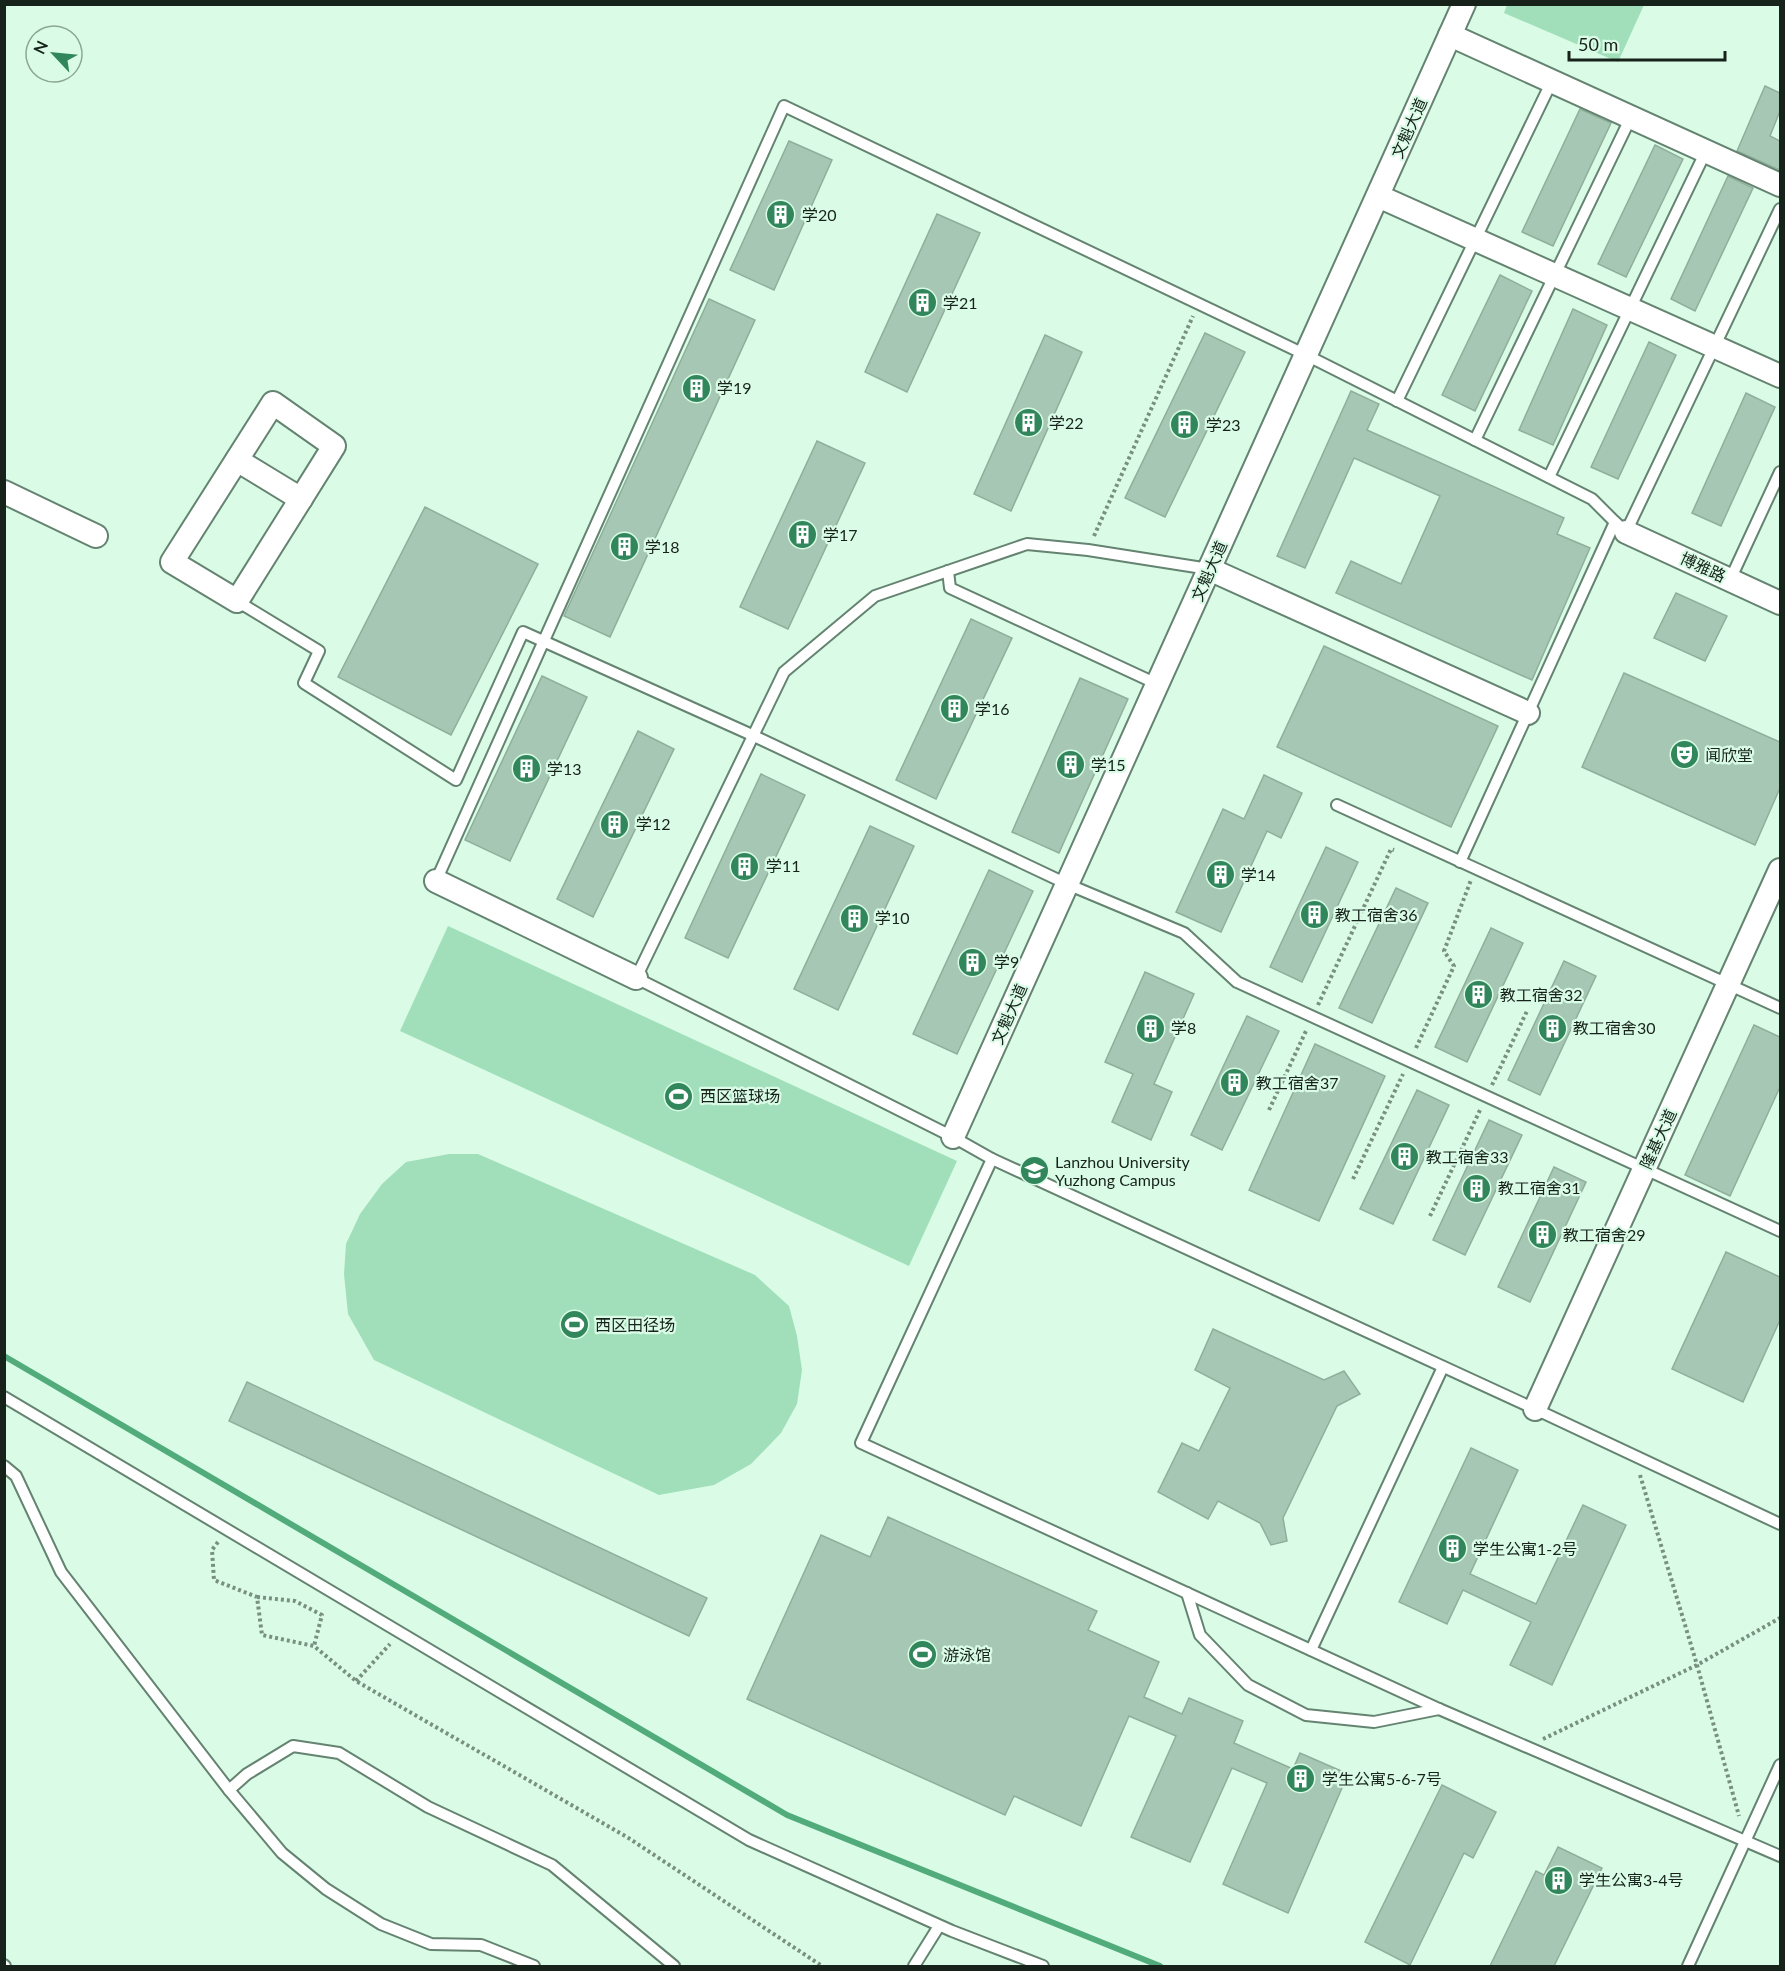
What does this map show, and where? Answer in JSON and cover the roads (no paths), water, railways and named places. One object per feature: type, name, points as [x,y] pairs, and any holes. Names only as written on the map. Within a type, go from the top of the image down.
[{"type":"street","name":"文魁大道","points":[[953,1137],[1464,4]]},
{"type":"street","points":[[1450,35],[1780,185]]},
{"type":"street","points":[[1378,196],[1780,376]]},
{"type":"street","points":[[273,404],[334,446],[300,499],[237,601],[172,562],[273,404]]},
{"type":"street","points":[[237,460],[300,499]]},
{"type":"street","points":[[4,492],[96,536]]},
{"type":"street","name":"博雅路","points":[[1621,527],[1780,603]]},
{"type":"street","points":[[1209,569],[1528,713]]},
{"type":"street","name":"隆基大道","points":[[1535,1409],[1780,870]]},
{"type":"street","points":[[436,881],[636,978]]},
{"type":"lane","points":[[1397,401],[1552,81]]},
{"type":"lane","points":[[436,881],[784,106],[1306,355],[1549,477],[1592,499],[1621,527]]},
{"type":"lane","points":[[1475,440],[1631,117]]},
{"type":"lane","points":[[1549,477],[1706,151]]},
{"type":"lane","points":[[1460,862],[1528,713],[1714,347],[1780,209]]},
{"type":"lane","points":[[1730,580],[1780,472]]},
{"type":"lane","points":[[1209,569],[1088,550],[1027,544],[875,596],[784,672],[636,978],[953,1137],[992,1159],[1780,1524]]},
{"type":"lane","points":[[948,571],[950,588],[1157,684]]},
{"type":"lane","points":[[237,601],[319,651],[304,683],[456,780],[524,632],[752,735],[1067,884],[1184,933],[1237,982],[1780,1231]]},
{"type":"lane","points":[[1338,805],[1475,870],[1780,1008]]},
{"type":"lane","points":[[992,1159],[861,1443],[1439,1709],[1780,1856]]},
{"type":"lane","points":[[1311,1650],[1443,1367]]},
{"type":"lane","points":[[4,1396],[749,1840],[939,1926],[1042,1966]]},
{"type":"lane","points":[[4,1466],[16,1476],[61,1572],[229,1790],[282,1853],[326,1889],[381,1924],[431,1944],[481,1945],[534,1966]]},
{"type":"lane","points":[[1187,1593],[1200,1635],[1248,1684],[1306,1715],[1374,1722],[1439,1709]]},
{"type":"lane","points":[[229,1790],[247,1774],[292,1746],[339,1753],[428,1807],[552,1865],[674,1966]]},
{"type":"lane","points":[[1688,1966],[1780,1765]]},
{"type":"lane","points":[[914,1966],[939,1926]]},
{"type":"waterway","points":[[4,1356],[787,1815],[1160,1966]]},
{"type":"place","name":"学20","points":[[781,215]]},
{"type":"place","name":"学21","points":[[922,303]]},
{"type":"place","name":"学19","points":[[696,388]]},
{"type":"place","name":"学22","points":[[1028,423]]},
{"type":"place","name":"学23","points":[[1185,425]]},
{"type":"place","name":"学17","points":[[802,535]]},
{"type":"place","name":"学18","points":[[624,547]]},
{"type":"place","name":"学16","points":[[954,709]]},
{"type":"place","name":"闻欣堂","points":[[1684,755]]},
{"type":"place","name":"学15","points":[[1070,765]]},
{"type":"place","name":"学13","points":[[526,769]]},
{"type":"place","name":"学12","points":[[615,824]]},
{"type":"place","name":"学11","points":[[745,866]]},
{"type":"place","name":"学14","points":[[1220,875]]},
{"type":"place","name":"教工宿舍36","points":[[1314,915]]},
{"type":"place","name":"学10","points":[[854,918]]},
{"type":"place","name":"学9","points":[[973,962]]},
{"type":"place","name":"教工宿舍32","points":[[1479,995]]},
{"type":"place","name":"学8","points":[[1150,1028]]},
{"type":"place","name":"教工宿舍30","points":[[1552,1028]]},
{"type":"place","name":"教工宿舍37","points":[[1235,1083]]},
{"type":"place","name":"西区篮球场","points":[[679,1096]]},
{"type":"place","name":"教工宿舍33","points":[[1405,1157]]},
{"type":"place","name":"Lanzhou University Yuzhong Campus","points":[[1034,1171]]},
{"type":"place","name":"教工宿舍31","points":[[1477,1188]]},
{"type":"place","name":"教工宿舍29","points":[[1542,1235]]},
{"type":"place","name":"西区田径场","points":[[574,1325]]},
{"type":"place","name":"学生公寓1-2号","points":[[1452,1549]]},
{"type":"place","name":"游泳馆","points":[[922,1655]]},
{"type":"place","name":"学生公寓5-6-7号","points":[[1301,1779]]},
{"type":"place","name":"学生公寓3-4号","points":[[1558,1880]]}]
